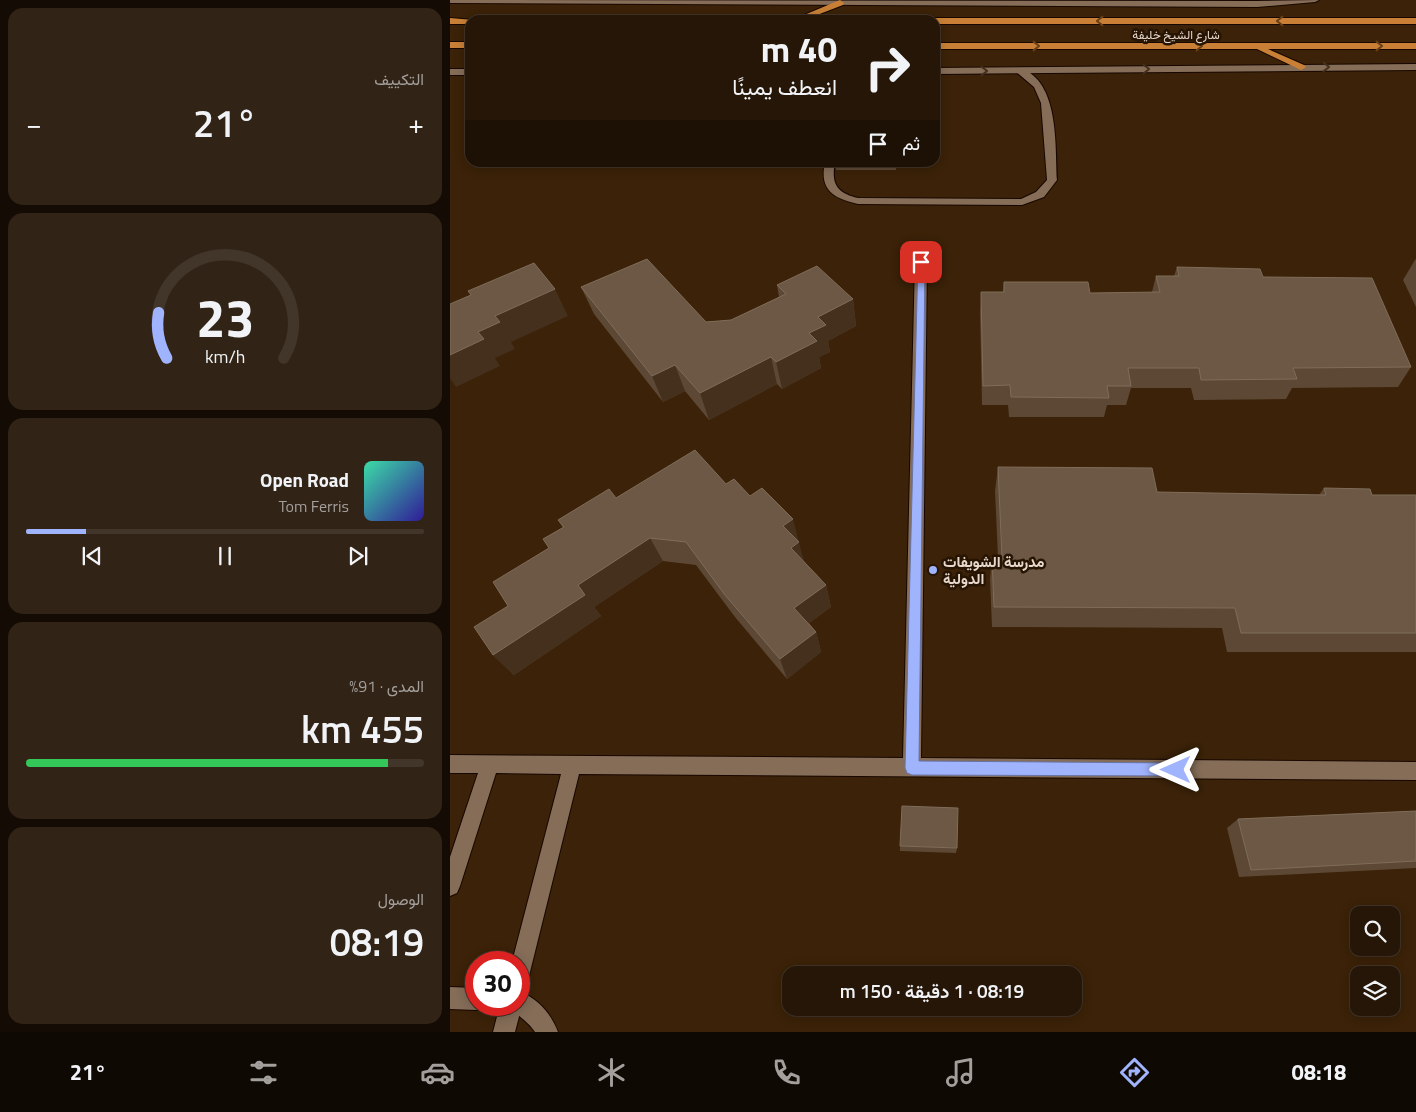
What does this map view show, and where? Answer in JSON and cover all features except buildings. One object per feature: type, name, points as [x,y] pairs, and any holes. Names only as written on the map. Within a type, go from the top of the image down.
[{"type":"highway","points":[[809,15],[840,3]]},
{"type":"highway","points":[[450,21],[465,21]]},
{"type":"highway","name":"شارع الشيخ خليفة","points":[[940,21],[1416,21]]},
{"type":"highway","points":[[450,44],[465,45]]},
{"type":"highway","name":"شارع الشيخ خليفة","points":[[940,46],[1416,46]]},
{"type":"highway","points":[[1255,47],[1301,67]]},
{"type":"street","points":[[450,1],[1257,4],[1315,0]]},
{"type":"street","points":[[940,71],[1416,67]]},
{"type":"street","points":[[829,167],[827,177],[829,185],[844,198],[858,201],[1022,202],[1038,197],[1048,189],[1052,180],[1046,102],[1038,86],[1020,71]]},
{"type":"street","points":[[450,72],[465,72]]},
{"type":"street","points":[[912,768],[921,262]]},
{"type":"street","points":[[450,764],[1416,771]]},
{"type":"street","points":[[450,886],[490,765]]},
{"type":"street","points":[[525,951],[572,765]]},
{"type":"street","points":[[450,998],[465,999]]},
{"type":"street","points":[[530,1007],[540,1018],[547,1032]]},
{"type":"street","points":[[504,1032],[508,1016]]},
{"type":"shaded area","name":"مدرسة الشويفات الدولية","points":[[450,0],[1416,0],[1416,1032],[450,1032]]},
{"type":"place","name":"مدرسة الشويفات الدولية","points":[[933,570]]},
{"type":"route","points":[[921,262],[912,768],[1176,770]]}]
